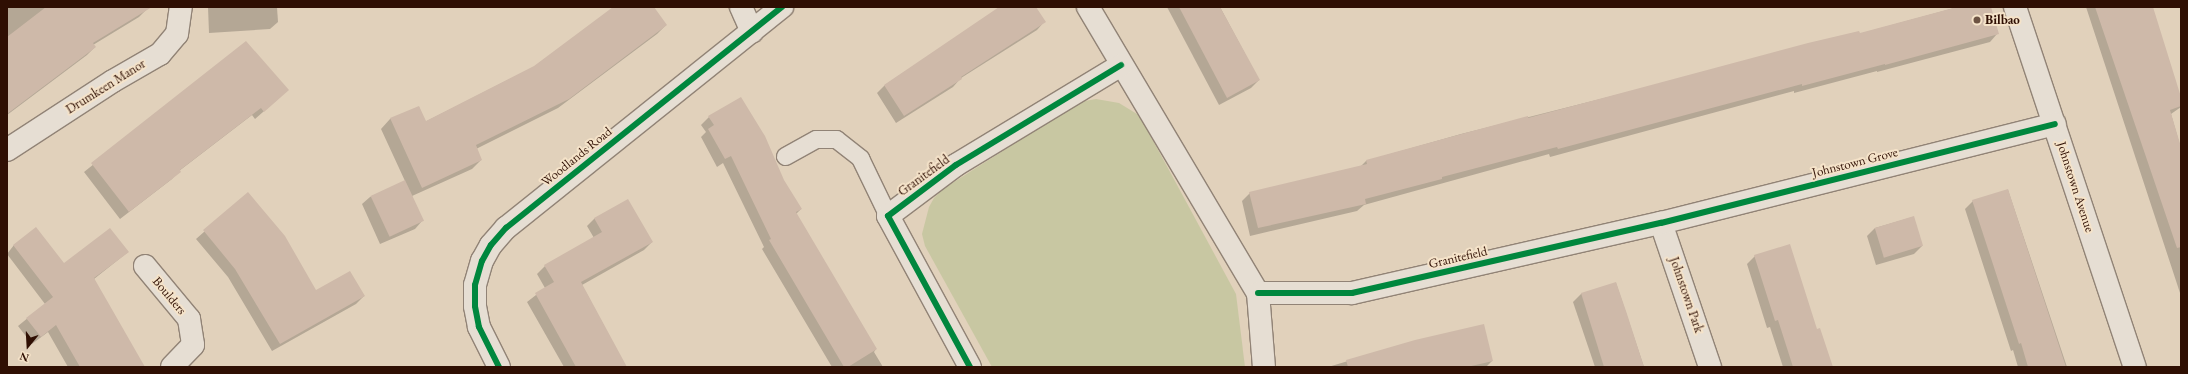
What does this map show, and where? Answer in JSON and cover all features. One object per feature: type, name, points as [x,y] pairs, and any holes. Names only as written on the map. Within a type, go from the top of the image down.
[{"type":"street","name":"Drumkeen Manor","points":[[7,150],[113,81],[160,54],[177,34],[181,7]]},
{"type":"street","points":[[740,7],[752,32]]},
{"type":"street","name":"Woodlands Road","points":[[499,367],[479,327],[475,306],[475,285],[482,261],[491,245],[506,228],[782,7]]},
{"type":"street","points":[[1088,7],[1121,65],[1258,293],[1264,367]]},
{"type":"street","name":"Johnstown Avenue","points":[[2015,7],[2135,367]]},
{"type":"street","name":"Granitefield","points":[[888,216],[956,165],[1121,65]]},
{"type":"street","name":"Johnstown Grove","points":[[1661,223],[2055,124]]},
{"type":"street","points":[[888,216],[970,367]]},
{"type":"street","name":"Granitefield","points":[[1258,293],[1352,293],[1661,223]]},
{"type":"street","name":"Johnstown Park","points":[[1661,223],[1710,367]]},
{"type":"street","name":"Boulders","points":[[145,266],[189,319],[193,345],[172,367]]},
{"type":"lane","points":[[785,156],[816,139],[836,139],[860,158],[888,216]]},
{"type":"green space","points":[[1096,99],[1119,103],[1137,114],[1143,122],[1236,294],[1245,367],[992,367],[925,246],[922,234],[929,207],[934,198],[943,189],[1072,107],[1085,101]]},
{"type":"building","points":[[46,7],[152,7],[93,43],[96,47],[7,114],[7,37]]},
{"type":"building","points":[[613,7],[654,7],[667,25],[569,99],[476,145],[482,160],[422,188],[390,118],[419,106],[426,121],[534,66]]},
{"type":"building","points":[[999,7],[1036,7],[1046,22],[904,116],[884,85]]},
{"type":"building","points":[[1179,7],[1220,7],[1260,80],[1227,98]]},
{"type":"building","points":[[1957,7],[1991,7],[1999,34],[1885,65],[1802,86],[1802,84],[1558,149],[1557,147],[1442,177],[1442,179],[1365,199],[1366,204],[1258,228],[1249,192],[1367,164],[1366,160],[1528,116],[1528,118],[1808,43],[1859,31],[1860,33]]},
{"type":"building","points":[[2095,7],[2153,7],[2181,97],[2181,106],[2170,110],[2181,147],[2181,247],[2177,248]]},
{"type":"building","points":[[246,41],[289,90],[264,112],[261,108],[180,170],[181,172],[129,212],[91,163]]},
{"type":"building","points":[[741,97],[765,136],[784,180],[802,209],[796,212],[877,349],[848,367],[844,367],[769,240],[771,239],[731,156],[725,159],[708,129],[714,125],[708,116]]},
{"type":"building","points":[[405,180],[424,221],[390,237],[371,196]]},
{"type":"building","points":[[2008,189],[2066,367],[2028,367],[2021,343],[2019,344],[1972,200]]},
{"type":"building","points":[[248,192],[285,236],[316,290],[350,271],[365,296],[280,344],[235,269],[203,230]]},
{"type":"building","points":[[628,199],[653,242],[581,282],[627,367],[576,367],[535,293],[554,282],[544,265],[602,232],[594,218]]},
{"type":"building","points":[[1914,216],[1923,246],[1884,258],[1875,228]]},
{"type":"building","points":[[36,227],[64,263],[110,228],[129,252],[94,278],[145,367],[80,367],[56,325],[41,337],[26,318],[53,297],[13,245]]},
{"type":"building","points":[[1790,244],[1817,329],[1820,328],[1833,367],[1793,367],[1778,320],[1775,321],[1754,255]]},
{"type":"building","points":[[1616,282],[1644,367],[1604,367],[1581,293]]},
{"type":"building","points":[[1484,324],[1493,361],[1467,367],[1348,367],[1346,360],[1415,340]]},
{"type":"cycle path","points":[[499,367],[479,327],[475,306],[475,285],[482,261],[491,245],[506,228],[782,7]]},
{"type":"cycle path","points":[[970,367],[888,216],[956,165],[1121,65]]},
{"type":"cycle path","points":[[1258,293],[1352,293],[1661,223],[2055,124]]},
{"type":"place","name":"Bilbao","points":[[1977,20]]}]
